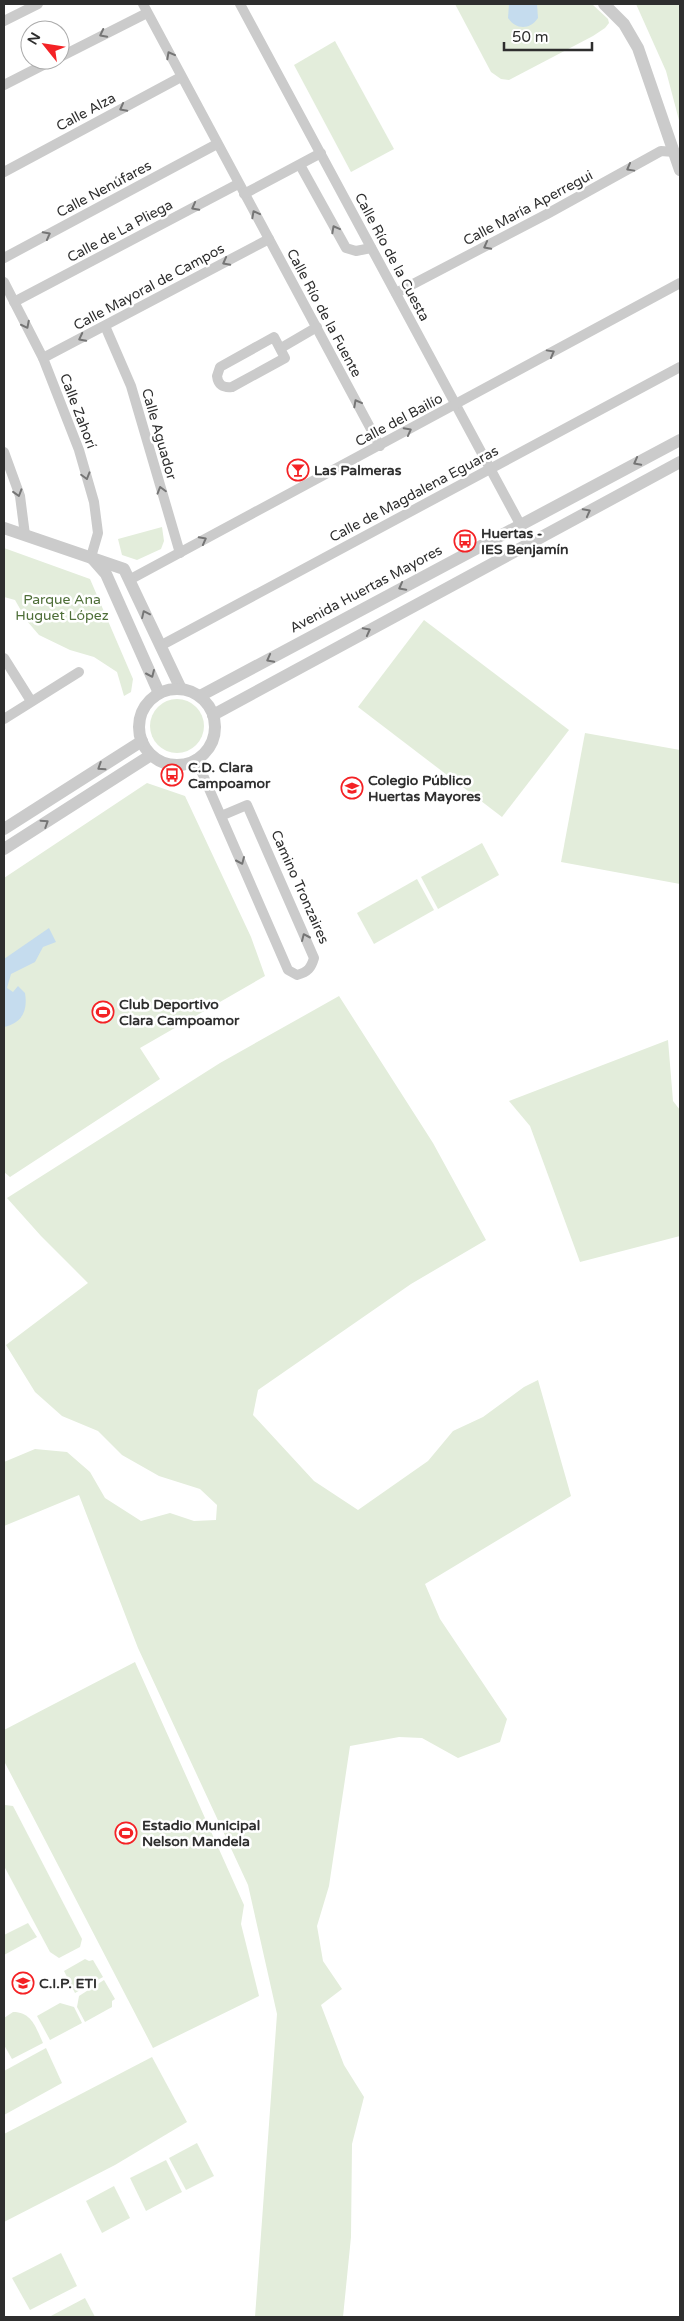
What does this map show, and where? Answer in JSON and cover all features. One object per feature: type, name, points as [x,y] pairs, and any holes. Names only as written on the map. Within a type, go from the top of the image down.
[{"type":"street","points":[[4,22],[38,4]]},
{"type":"street","name":"Calle Río de la Cuesta","points":[[240,4],[520,524]]},
{"type":"street","points":[[604,4],[624,24],[638,48],[680,170]]},
{"type":"street","points":[[70,50],[146,7]]},
{"type":"street","name":"Calle Río de la Fuente","points":[[146,7],[238,184],[380,446]]},
{"type":"street","points":[[4,85],[33,70]]},
{"type":"street","name":"Calle Alza","points":[[4,172],[181,77]]},
{"type":"street","name":"Calle Nenúfares","points":[[4,258],[217,144]]},
{"type":"street","name":"Calle María Aperregui","points":[[396,293],[547,214],[661,151],[674,152]]},
{"type":"street","points":[[244,194],[321,154]]},
{"type":"street","points":[[300,164],[346,248],[356,251],[371,248]]},
{"type":"street","name":"Calle de La Pliega","points":[[9,298],[238,184]]},
{"type":"street","name":"Calle Mayoral de Campos","points":[[43,358],[269,239]]},
{"type":"street","name":"Calle Zahorí","points":[[4,282],[9,298],[43,358],[79,450],[94,502],[98,533],[91,557]]},
{"type":"street","name":"Calle del Bailío","points":[[129,580],[680,283]]},
{"type":"street","name":"Calle Aguador","points":[[105,326],[131,386],[180,553]]},
{"type":"street","points":[[280,348],[317,327]]},
{"type":"street","points":[[274,338],[280,348],[285,358],[232,388],[223,387],[218,380],[220,367],[274,338]]},
{"type":"street","name":"Calle de Magdalena Eguaras","points":[[160,646],[680,367]]},
{"type":"street","name":"Avenida Huertas Mayores","points":[[200,696],[680,440]]},
{"type":"street","points":[[4,452],[20,496],[25,535]]},
{"type":"street","points":[[213,715],[680,462]]},
{"type":"street","points":[[4,528],[124,569],[182,689]]},
{"type":"street","points":[[91,557],[106,574],[160,693]]},
{"type":"street","points":[[4,658],[31,701]]},
{"type":"street","points":[[4,719],[79,672]]},
{"type":"street","points":[[182,689],[200,696],[208,704],[213,715],[215,727],[213,740],[206,751],[196,759],[185,764],[173,765],[161,761],[151,755],[142,741],[139,730],[142,714],[151,700],[160,693],[182,689]]},
{"type":"street","points":[[4,829],[142,741]]},
{"type":"street","points":[[4,849],[151,755]]},
{"type":"street","name":"Camino Tronzaires","points":[[196,759],[288,970],[297,975],[305,973],[312,967],[314,958],[247,805],[221,816]]},
{"type":"green space","points":[[455,4],[592,4],[608,19],[609,23],[593,36],[509,80],[501,79],[491,72]]},
{"type":"green space","points":[[636,4],[680,4],[680,124],[666,71]]},
{"type":"green space","points":[[335,41],[394,149],[351,172],[294,65]]},
{"type":"green space","points":[[162,527],[164,541],[161,549],[137,560],[122,555],[118,539]]},
{"type":"green space","name":"Parque Ana Huguet López","points":[[4,548],[90,579],[133,679],[131,692],[124,696],[117,672],[94,657],[70,650],[39,635],[27,621],[15,600],[4,597]]},
{"type":"green space","points":[[424,620],[569,730],[502,817],[358,707]]},
{"type":"green space","points":[[177,699],[187,701],[196,707],[202,716],[204,726],[202,736],[196,745],[187,751],[177,753],[167,751],[158,745],[152,736],[150,726],[152,716],[158,707],[167,701]]},
{"type":"green space","points":[[585,733],[680,750],[680,884],[561,862]]},
{"type":"green space","name":"Club Deportivo Clara Campoamor","points":[[147,783],[185,796],[251,937],[265,976],[140,1048],[160,1079],[10,1177],[4,1172],[4,878]]},
{"type":"green space","points":[[482,843],[499,875],[438,909],[421,877]]},
{"type":"green space","points":[[417,879],[434,910],[374,944],[357,913]]},
{"type":"green space","points":[[339,996],[433,1143],[486,1240],[411,1284],[258,1390],[253,1415],[314,1481],[358,1510],[428,1461],[453,1431],[483,1417],[524,1387],[538,1380],[571,1496],[425,1584],[440,1619],[507,1719],[500,1742],[458,1758],[422,1738],[399,1737],[350,1746],[329,1886],[317,1926],[323,1961],[342,1989],[321,2005],[344,2065],[364,2097],[352,2144],[351,2237],[343,2317],[255,2317],[277,2014],[248,1885],[138,1648],[79,1495],[4,1526],[4,1462],[35,1449],[67,1452],[90,1472],[105,1498],[141,1521],[170,1513],[194,1521],[216,1520],[217,1505],[200,1489],[159,1476],[122,1455],[98,1431],[62,1416],[35,1392],[6,1345],[88,1283],[41,1236],[7,1198],[220,1063]]},
{"type":"green space","points":[[668,1040],[673,1101],[680,1110],[680,1236],[580,1262],[530,1126],[509,1101]]},
{"type":"green space","name":"Estadio Municipal Nelson Mandela","points":[[135,1662],[244,1905],[241,1924],[259,1996],[153,2048],[4,1761],[4,1730]]},
{"type":"green space","points":[[5,1805],[13,1806],[82,1939],[80,1947],[59,1958],[50,1952],[4,1866]]},
{"type":"green space","points":[[28,1923],[37,1937],[4,1955],[4,1935]]},
{"type":"green space","points":[[85,1959],[93,1960],[103,1977],[75,1993],[64,1971]]},
{"type":"green space","points":[[104,1980],[115,1999],[112,2001],[112,2007],[85,2022],[77,2007],[79,1996]]},
{"type":"green space","points":[[60,2003],[74,2007],[82,2023],[50,2040],[37,2016]]},
{"type":"green space","points":[[13,2012],[25,2015],[33,2022],[43,2043],[12,2059],[4,2045],[4,2018]]},
{"type":"green space","points":[[46,2048],[62,2083],[4,2115],[4,2071]]},
{"type":"green space","points":[[152,2057],[187,2122],[115,2165],[4,2222],[4,2134]]},
{"type":"green space","points":[[197,2143],[214,2176],[186,2190],[169,2158]]},
{"type":"green space","points":[[166,2160],[182,2192],[146,2211],[130,2178]]},
{"type":"green space","points":[[114,2186],[130,2218],[102,2233],[86,2201]]},
{"type":"green space","points":[[61,2253],[77,2286],[30,2310],[12,2278]]},
{"type":"green space","points":[[85,2298],[95,2317],[49,2317]]},
{"type":"water","points":[[509,4],[537,4],[538,18],[531,25],[523,27],[515,25],[508,18]]},
{"type":"water","points":[[49,928],[56,942],[43,947],[35,962],[11,974],[7,988],[13,992],[18,986],[25,993],[26,1005],[22,1015],[15,1023],[4,1027],[4,959]]},
{"type":"place","name":"Las Palmeras","points":[[298,470]]},
{"type":"place","name":"Huertas - IES Benjamín","points":[[465,541]]},
{"type":"place","name":"C.D. Clara Campoamor","points":[[172,775]]},
{"type":"place","name":"Colegio Público Huertas Mayores","points":[[352,788]]},
{"type":"place","name":"Club Deportivo Clara Campoamor","points":[[103,1012]]},
{"type":"place","name":"Estadio Municipal Nelson Mandela","points":[[126,1833]]},
{"type":"place","name":"C.I.P. ETI","points":[[23,1983]]}]
